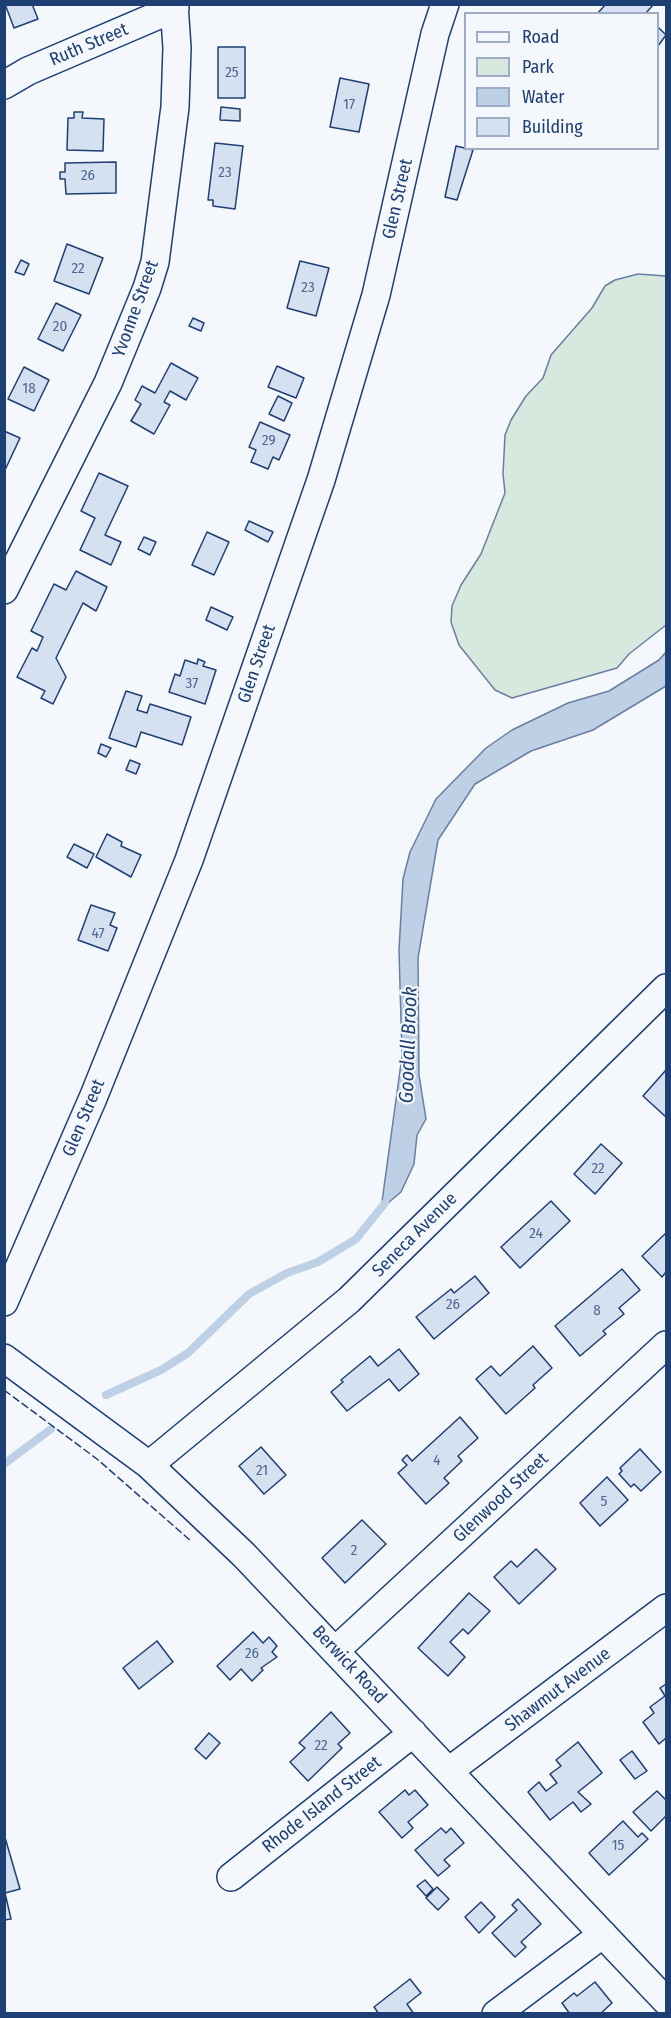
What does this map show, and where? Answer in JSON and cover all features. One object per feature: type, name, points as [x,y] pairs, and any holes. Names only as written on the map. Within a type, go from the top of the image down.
[{"type":"street","name":"Glen Street","points":[[4,1302],[93,1098],[189,860],[321,480],[376,295],[435,34],[445,4]]},
{"type":"street","name":"Ruth Street","points":[[4,86],[28,71],[175,6]]},
{"type":"street","name":"Yvonne Street","points":[[4,590],[108,383],[147,288],[155,262],[175,107],[175,6]]},
{"type":"street","name":"Seneca Avenue","points":[[149,1465],[349,1300],[666,987]]},
{"type":"street","name":"Glenwood Street","points":[[336,1650],[666,1346]]},
{"type":"street","name":"Berwick Road","points":[[4,1358],[149,1465],[244,1555],[666,2001]]},
{"type":"street","name":"Shawmut Avenue","points":[[449,1772],[666,1608]]},
{"type":"street","name":"Rhode Island Street","points":[[231,1877],[413,1733]]},
{"type":"street","points":[[496,2013],[603,1934]]},
{"type":"green space","points":[[638,274],[666,276],[666,625],[629,654],[617,668],[512,698],[495,690],[459,645],[451,622],[452,606],[461,585],[481,554],[505,493],[503,474],[505,435],[511,420],[526,396],[543,378],[551,355],[592,308],[605,286],[615,280]]},
{"type":"water","points":[[666,652],[666,686],[593,730],[531,751],[475,784],[438,840],[418,958],[419,1075],[426,1119],[417,1135],[414,1164],[401,1192],[381,1209],[402,1056],[399,950],[403,879],[410,852],[436,799],[486,748],[512,730],[568,703],[609,691],[659,660]]},
{"type":"building","points":[[5,4],[32,4],[38,19],[14,28]]},
{"type":"building","points":[[606,4],[654,4],[647,12],[599,12]]},
{"type":"building","points":[[659,28],[666,35],[659,45]]},
{"type":"building","points":[[218,47],[245,47],[245,98],[218,98]]},
{"type":"building","points":[[340,78],[369,84],[359,132],[330,127]]},
{"type":"building","points":[[221,107],[240,109],[240,121],[220,120]]},
{"type":"building","points":[[74,112],[83,112],[82,118],[104,119],[103,151],[67,150],[68,118],[74,118]]},
{"type":"building","points":[[215,143],[243,146],[235,209],[213,206],[213,200],[208,200]]},
{"type":"building","points":[[456,146],[464,148],[464,150],[473,150],[457,200],[445,197]]},
{"type":"building","points":[[116,162],[116,193],[66,194],[65,179],[60,179],[60,172],[65,172],[65,163]]},
{"type":"building","points":[[67,244],[103,258],[89,294],[54,281]]},
{"type":"building","points":[[21,260],[29,264],[24,275],[15,272]]},
{"type":"building","points":[[300,261],[329,268],[316,316],[287,308]]},
{"type":"building","points":[[56,303],[81,315],[63,351],[38,339]]},
{"type":"building","points":[[193,318],[204,323],[201,331],[189,326]]},
{"type":"building","points":[[171,363],[198,378],[186,400],[170,391],[164,402],[170,405],[154,434],[131,421],[141,404],[135,400],[142,386],[155,393]]},
{"type":"building","points":[[277,366],[304,378],[296,398],[268,387]]},
{"type":"building","points":[[24,367],[49,380],[34,411],[8,399]]},
{"type":"building","points":[[278,396],[292,403],[284,421],[269,414]]},
{"type":"building","points":[[260,422],[290,435],[279,460],[273,457],[268,469],[251,462],[256,450],[249,447]]},
{"type":"building","points":[[4,431],[20,438],[5,470],[4,470]]},
{"type":"building","points":[[99,473],[128,486],[105,535],[121,542],[111,565],[80,550],[95,518],[81,511]]},
{"type":"building","points":[[249,521],[273,532],[268,542],[245,530]]},
{"type":"building","points":[[207,532],[229,542],[214,575],[192,565]]},
{"type":"building","points":[[144,537],[156,542],[150,555],[138,549]]},
{"type":"building","points":[[76,571],[107,587],[96,611],[83,603],[56,658],[66,677],[53,704],[41,698],[45,691],[17,677],[32,648],[37,651],[43,637],[31,631],[54,584],[66,590]]},
{"type":"building","points":[[211,607],[233,617],[227,630],[206,620]]},
{"type":"building","points":[[198,659],[205,662],[203,666],[216,670],[205,704],[169,692],[175,674],[180,676],[185,660],[197,664]]},
{"type":"building","points":[[126,691],[142,696],[137,710],[147,713],[150,704],[191,717],[182,745],[141,732],[136,747],[109,738]]},
{"type":"building","points":[[101,744],[111,748],[106,757],[98,753]]},
{"type":"building","points":[[130,760],[140,764],[136,774],[126,770]]},
{"type":"building","points":[[107,834],[122,842],[121,846],[141,855],[131,877],[96,857]]},
{"type":"building","points":[[74,844],[94,854],[87,868],[67,857]]},
{"type":"building","points":[[91,905],[115,913],[110,925],[117,928],[108,951],[78,940]]},
{"type":"building","points":[[666,1070],[666,1117],[643,1096]]},
{"type":"building","points":[[601,1144],[622,1163],[595,1194],[574,1174]]},
{"type":"building","points":[[551,1201],[570,1221],[520,1268],[501,1247]]},
{"type":"building","points":[[666,1233],[666,1272],[662,1277],[642,1256]]},
{"type":"building","points":[[622,1269],[640,1290],[619,1308],[624,1314],[603,1331],[606,1334],[580,1356],[555,1326]]},
{"type":"building","points":[[475,1276],[489,1293],[434,1339],[416,1317],[451,1289],[454,1293]]},
{"type":"building","points":[[533,1346],[552,1368],[533,1385],[535,1388],[506,1414],[476,1379],[491,1366],[500,1376]]},
{"type":"building","points":[[399,1349],[419,1374],[399,1391],[389,1379],[347,1411],[331,1392],[343,1382],[341,1380],[370,1356],[378,1366]]},
{"type":"building","points":[[460,1417],[478,1438],[458,1456],[462,1461],[444,1478],[449,1483],[426,1504],[398,1473],[407,1465],[402,1460],[407,1455],[412,1461]]},
{"type":"building","points":[[261,1447],[286,1475],[264,1494],[239,1466]]},
{"type":"building","points":[[640,1449],[661,1472],[641,1491],[634,1484],[631,1487],[619,1474],[622,1471],[620,1468]]},
{"type":"building","points":[[607,1477],[628,1500],[600,1526],[580,1503]]},
{"type":"building","points":[[362,1520],[386,1544],[345,1583],[322,1558]]},
{"type":"building","points":[[536,1549],[556,1569],[519,1604],[494,1577],[511,1561],[517,1567]]},
{"type":"building","points":[[469,1593],[490,1611],[468,1634],[463,1629],[450,1642],[465,1657],[448,1676],[418,1648]]},
{"type":"building","points":[[253,1632],[263,1643],[269,1637],[277,1646],[272,1652],[277,1657],[261,1668],[263,1670],[252,1681],[241,1669],[230,1680],[217,1666]]},
{"type":"building","points":[[157,1641],[173,1662],[139,1689],[123,1668]]},
{"type":"building","points":[[666,1684],[666,1738],[659,1744],[643,1722],[654,1713],[650,1707],[665,1696],[660,1688]]},
{"type":"building","points":[[331,1712],[350,1733],[338,1744],[342,1748],[308,1781],[290,1762],[305,1748],[299,1743]]},
{"type":"building","points":[[209,1733],[220,1743],[206,1759],[195,1749]]},
{"type":"building","points":[[578,1742],[602,1773],[578,1792],[591,1804],[581,1812],[573,1802],[550,1820],[528,1792],[539,1782],[546,1791],[557,1783],[550,1774],[561,1766],[556,1760]]},
{"type":"building","points":[[632,1751],[647,1771],[635,1779],[620,1760]]},
{"type":"building","points":[[405,1790],[409,1795],[415,1790],[428,1805],[408,1822],[413,1828],[402,1838],[379,1812]]},
{"type":"building","points":[[657,1791],[666,1800],[666,1816],[651,1831],[633,1812]]},
{"type":"building","points":[[623,1821],[638,1837],[642,1833],[648,1839],[609,1875],[589,1853]]},
{"type":"building","points":[[441,1828],[446,1833],[451,1828],[464,1843],[444,1860],[450,1866],[438,1876],[415,1850]]},
{"type":"building","points":[[4,1834],[20,1889],[5,1893],[11,1919],[4,1920]]},
{"type":"building","points":[[425,1880],[433,1889],[426,1896],[417,1886]]},
{"type":"building","points":[[437,1887],[449,1899],[438,1910],[426,1898]]},
{"type":"building","points":[[518,1899],[541,1924],[521,1942],[526,1947],[515,1957],[492,1933],[517,1910],[512,1905]]},
{"type":"building","points":[[481,1902],[495,1917],[479,1933],[465,1917]]},
{"type":"building","points":[[410,1979],[421,1993],[407,2004],[414,2014],[379,2014],[374,2007]]},
{"type":"building","points":[[595,1982],[612,2003],[600,2014],[570,2014],[562,2003],[574,1993],[577,1996]]},
{"type":"waterway","name":"Goodall Brook","points":[[106,1395],[161,1370],[188,1353],[249,1294],[287,1273],[318,1262],[356,1239],[385,1203]]},
{"type":"waterway","name":"Goodall Brook","points":[[4,1464],[51,1429]]},
{"type":"fence","points":[[4,1390],[97,1459],[191,1541]]}]
